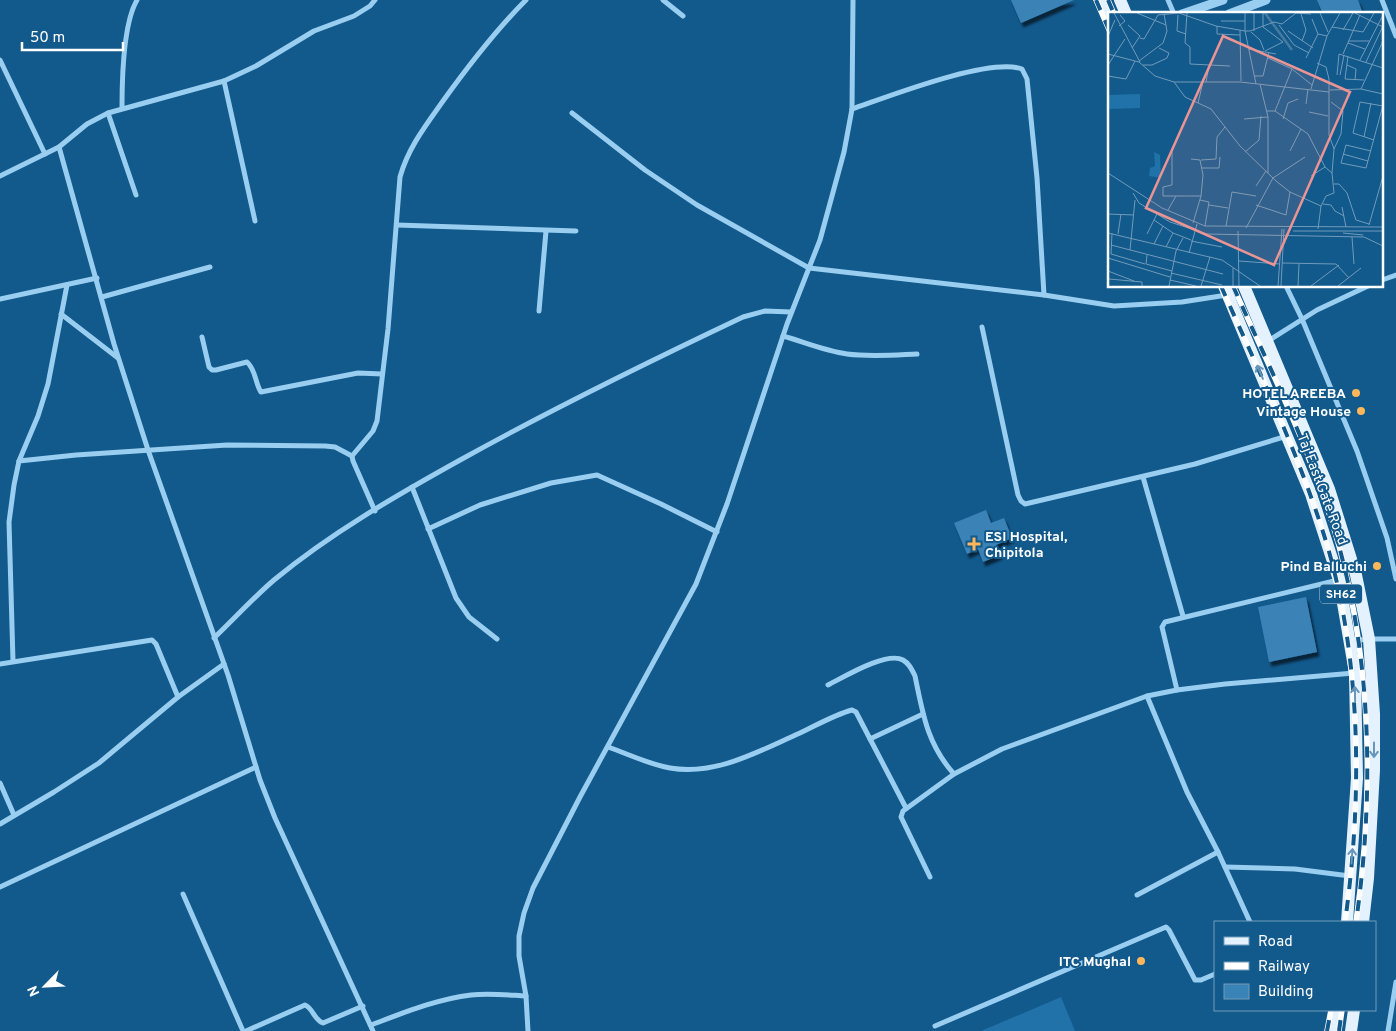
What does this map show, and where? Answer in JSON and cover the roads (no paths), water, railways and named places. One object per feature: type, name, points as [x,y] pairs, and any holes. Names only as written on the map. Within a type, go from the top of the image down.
[{"type":"main road","points":[[1101,0],[1108,16]]},
{"type":"main road","points":[[1120,0],[1125,12]]},
{"type":"main road","name":"SH62","points":[[1245,288],[1329,489],[1356,575],[1369,639],[1374,714],[1374,770],[1368,878],[1363,921]]},
{"type":"main road","name":"Taj East Gate Road","points":[[1226,291],[1311,494],[1339,580],[1355,673],[1357,778],[1347,921]]},
{"type":"main road","points":[[1334,1031],[1337,1011]]},
{"type":"main road","points":[[1351,1031],[1354,1011]]},
{"type":"street","points":[[122,108],[128,23],[132,8],[137,0]]},
{"type":"street","points":[[0,176],[59,147],[87,124],[108,113],[224,80],[256,66],[314,31],[354,16],[370,6],[375,0]]},
{"type":"street","points":[[375,511],[352,460],[352,456],[374,431],[377,420],[397,225],[400,177],[404,162],[433,115],[506,20],[526,0]]},
{"type":"street","points":[[663,0],[683,16]]},
{"type":"street","points":[[528,1031],[526,996],[519,956],[518,936],[524,912],[533,888],[580,797],[696,584],[727,504],[783,336],[820,240],[844,152],[852,109],[853,0]]},
{"type":"street","points":[[1168,0],[1173,12]]},
{"type":"street","points":[[1188,12],[1223,0]]},
{"type":"street","points":[[1234,12],[1266,0]]},
{"type":"street","points":[[1382,0],[1396,36]]},
{"type":"street","points":[[0,60],[45,154]]},
{"type":"street","points":[[852,109],[956,75],[1015,66],[1022,69],[1027,80],[1037,178],[1044,295]]},
{"type":"street","points":[[224,80],[254,220]]},
{"type":"street","points":[[108,113],[136,195]]},
{"type":"street","points":[[572,113],[645,170],[697,205],[809,268],[1044,295],[1114,306],[1182,302],[1226,291]]},
{"type":"street","points":[[59,147],[119,359],[148,450],[224,664],[256,767],[275,818],[372,1028],[400,1014],[452,998],[473,995],[526,996]]},
{"type":"street","points":[[397,225],[576,231]]},
{"type":"street","points":[[539,311],[546,231]]},
{"type":"street","points":[[102,297],[210,267]]},
{"type":"street","points":[[1384,279],[1396,275]]},
{"type":"street","points":[[0,299],[97,278]]},
{"type":"street","points":[[13,661],[8,522],[19,461],[38,416],[48,384],[67,285]]},
{"type":"street","points":[[1287,288],[1302,319],[1356,451],[1388,538],[1396,579]]},
{"type":"street","points":[[1268,341],[1317,310],[1364,288]]},
{"type":"street","points":[[214,638],[273,581],[333,537],[412,487],[496,440],[598,387],[743,317],[765,311],[792,312]]},
{"type":"street","points":[[61,314],[119,359]]},
{"type":"street","points":[[982,327],[1020,501],[1029,504],[1143,477],[1195,464],[1287,436]]},
{"type":"street","points":[[783,336],[846,354],[917,354]]},
{"type":"street","points":[[202,337],[209,367],[216,370],[247,362],[253,370],[258,390],[261,392],[358,374],[382,374]]},
{"type":"street","points":[[19,461],[227,445],[325,446],[335,447],[352,456]]},
{"type":"street","points":[[428,529],[480,504],[551,483],[597,475],[662,504],[716,532]]},
{"type":"street","points":[[1143,477],[1183,616]]},
{"type":"street","points":[[412,487],[456,598],[469,617],[497,639]]},
{"type":"street","points":[[1177,690],[1162,627],[1167,620],[1339,580]]},
{"type":"street","points":[[1350,641],[1396,638]]},
{"type":"street","points":[[0,664],[152,640],[156,644],[178,697]]},
{"type":"street","points":[[828,684],[879,661],[902,659],[911,667],[915,676],[931,740],[938,754],[954,774]]},
{"type":"street","points":[[0,824],[54,792],[98,762],[178,697],[224,664]]},
{"type":"street","points":[[930,877],[901,815],[906,808],[954,774],[1002,749],[1147,696],[1225,684],[1355,673]]},
{"type":"street","points":[[1147,696],[1187,792],[1218,852],[1250,921]]},
{"type":"street","points":[[608,747],[669,768],[683,770],[703,768],[722,765],[750,755],[852,710],[856,712],[906,808]]},
{"type":"street","points":[[870,739],[923,714]]},
{"type":"street","points":[[0,887],[256,767]]},
{"type":"street","points":[[0,783],[14,815]]},
{"type":"street","points":[[1137,895],[1218,852]]},
{"type":"street","points":[[1225,867],[1295,869],[1350,876]]},
{"type":"street","points":[[183,894],[244,1031],[305,1005],[323,1023],[363,1006]]},
{"type":"street","points":[[935,1026],[1166,927],[1195,980],[1201,980],[1214,974]]},
{"type":"street","points":[[1388,1031],[1396,982]]},
{"type":"railway","points":[[1096,0],[1108,27]]},
{"type":"railway","points":[[1108,0],[1113,12]]},
{"type":"railway","points":[[1222,288],[1279,416],[1305,481],[1328,548],[1339,593],[1353,687],[1356,734],[1354,830],[1345,921]]},
{"type":"railway","points":[[1234,288],[1291,414],[1317,479],[1339,546],[1350,592],[1364,685],[1367,733],[1366,828],[1356,921]]},
{"type":"railway","points":[[1327,1031],[1331,1011]]},
{"type":"railway","points":[[1339,1031],[1342,1011]]},
{"type":"place","name":"HOTEL AREEBA","points":[[1356,393]]},
{"type":"place","name":"Vintage House","points":[[1361,411]]},
{"type":"place","name":"ESI Hospital, Chipitola","points":[[974,544]]},
{"type":"place","name":"Pind Balluchi","points":[[1377,566]]},
{"type":"place","name":"ITC Mughal","points":[[1141,961]]}]
